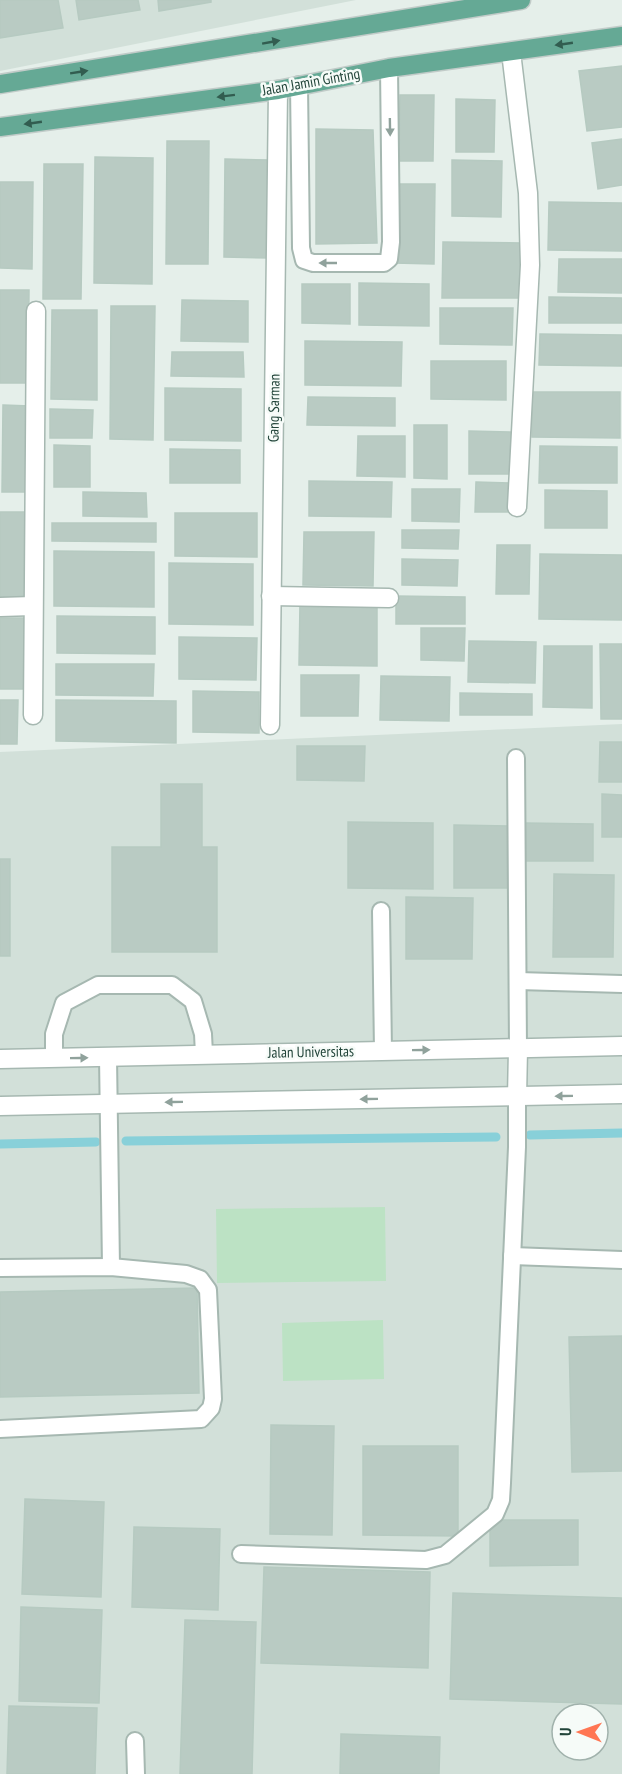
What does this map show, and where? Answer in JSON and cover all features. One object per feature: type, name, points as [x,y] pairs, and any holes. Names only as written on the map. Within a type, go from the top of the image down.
[{"type":"main road","points":[[0,84],[521,0]]},
{"type":"main road","name":"Jalan Jamin Ginting","points":[[0,127],[278,90],[389,68],[622,36]]},
{"type":"street","points":[[511,52],[528,194],[530,265],[517,507]]},
{"type":"street","name":"Gang Sarman","points":[[270,726],[278,90]]},
{"type":"street","points":[[33,715],[36,311]]},
{"type":"street","points":[[271,596],[390,598]]},
{"type":"street","points":[[0,607],[33,606]]},
{"type":"street","name":"Jalan Universitas","points":[[0,1059],[622,1047]]},
{"type":"street","points":[[517,1097],[518,1049]]},
{"type":"street","points":[[0,1106],[622,1094]]},
{"type":"lane","points":[[299,85],[301,248],[304,260],[313,263],[384,263],[389,259],[391,242],[389,68]]},
{"type":"lane","points":[[516,758],[518,1049]]},
{"type":"lane","points":[[381,911],[383,1051]]},
{"type":"lane","points":[[518,981],[622,984]]},
{"type":"lane","points":[[54,1058],[54,1034],[64,1003],[98,985],[172,986],[193,1000],[203,1034],[204,1054]]},
{"type":"lane","points":[[108,1057],[111,1267]]},
{"type":"lane","points":[[241,1554],[426,1560],[455,1549],[495,1514],[501,1500],[502,1483],[517,1097]]},
{"type":"lane","points":[[512,1256],[622,1260]]},
{"type":"lane","points":[[0,1268],[111,1267],[186,1274],[200,1280],[208,1290],[213,1399],[206,1415],[201,1419],[0,1429]]},
{"type":"lane","points":[[135,1741],[136,1774]]},
{"type":"shaded area","points":[[0,0],[356,0],[0,71]]},
{"type":"shaded area","points":[[622,724],[622,1774],[0,1774],[0,752]]},
{"type":"green space","points":[[385,1207],[386,1281],[217,1283],[216,1209]]},
{"type":"green space","points":[[383,1320],[384,1379],[283,1381],[282,1323]]},
{"type":"building","points":[[0,0],[58,0],[63,28],[0,38]]},
{"type":"building","points":[[76,0],[138,0],[140,10],[79,20]]},
{"type":"building","points":[[158,0],[211,0],[211,2],[159,11]]},
{"type":"building","points":[[622,66],[622,127],[587,131],[579,71]]},
{"type":"building","points":[[400,95],[434,95],[433,161],[399,161]]},
{"type":"building","points":[[456,99],[495,100],[494,152],[456,152]]},
{"type":"building","points":[[316,129],[373,130],[377,243],[316,244]]},
{"type":"building","points":[[622,139],[622,185],[598,189],[592,143]]},
{"type":"building","points":[[167,141],[209,141],[208,264],[166,264]]},
{"type":"building","points":[[95,157],[153,158],[152,284],[94,283]]},
{"type":"building","points":[[225,159],[271,160],[270,258],[224,257]]},
{"type":"building","points":[[452,160],[502,161],[501,217],[452,216]]},
{"type":"building","points":[[44,164],[83,164],[81,299],[43,299]]},
{"type":"building","points":[[0,182],[33,182],[32,269],[0,268]]},
{"type":"building","points":[[395,184],[435,184],[434,264],[394,263]]},
{"type":"building","points":[[549,202],[622,203],[622,251],[548,250]]},
{"type":"building","points":[[443,242],[521,243],[520,298],[442,298]]},
{"type":"building","points":[[559,259],[622,259],[622,293],[558,292]]},
{"type":"building","points":[[359,283],[429,284],[429,326],[359,325]]},
{"type":"building","points":[[302,284],[350,284],[350,324],[302,323]]},
{"type":"building","points":[[0,290],[29,290],[28,383],[0,383]]},
{"type":"building","points":[[549,297],[622,298],[622,323],[549,323]]},
{"type":"building","points":[[182,300],[248,301],[248,342],[181,341]]},
{"type":"building","points":[[111,306],[155,306],[153,440],[110,439]]},
{"type":"building","points":[[440,308],[513,308],[512,345],[440,344]]},
{"type":"building","points":[[52,310],[97,310],[97,400],[51,399]]},
{"type":"building","points":[[540,334],[622,335],[622,366],[539,365]]},
{"type":"building","points":[[305,341],[402,342],[401,386],[305,385]]},
{"type":"building","points":[[172,352],[243,352],[244,377],[171,376]]},
{"type":"building","points":[[431,361],[506,361],[506,400],[431,399]]},
{"type":"building","points":[[165,388],[241,389],[241,441],[165,440]]},
{"type":"building","points":[[532,392],[620,392],[620,438],[532,437]]},
{"type":"building","points":[[308,397],[395,398],[395,426],[307,425]]},
{"type":"building","points":[[3,405],[30,406],[29,492],[2,492]]},
{"type":"building","points":[[50,409],[93,410],[92,438],[50,438]]},
{"type":"building","points":[[414,425],[447,425],[447,479],[414,478]]},
{"type":"building","points":[[469,431],[511,432],[510,474],[469,474]]},
{"type":"building","points":[[358,436],[405,436],[405,477],[357,476]]},
{"type":"building","points":[[54,445],[90,446],[90,487],[54,487]]},
{"type":"building","points":[[540,446],[617,447],[617,483],[539,483]]},
{"type":"building","points":[[170,449],[240,450],[240,483],[170,483]]},
{"type":"building","points":[[309,481],[392,482],[391,517],[309,516]]},
{"type":"building","points":[[476,482],[510,483],[510,512],[475,512]]},
{"type":"building","points":[[412,489],[460,489],[459,522],[412,521]]},
{"type":"building","points":[[545,490],[607,491],[607,528],[545,528]]},
{"type":"building","points":[[83,492],[146,493],[147,517],[83,516]]},
{"type":"building","points":[[0,512],[26,512],[25,597],[0,597]]},
{"type":"building","points":[[175,513],[257,513],[257,557],[175,556]]},
{"type":"building","points":[[52,523],[156,523],[156,542],[52,541]]},
{"type":"building","points":[[402,530],[459,530],[458,549],[402,548]]},
{"type":"building","points":[[304,532],[374,532],[373,586],[303,585]]},
{"type":"building","points":[[497,545],[530,545],[529,594],[496,594]]},
{"type":"building","points":[[54,551],[154,552],[154,607],[54,606]]},
{"type":"building","points":[[540,554],[622,555],[622,620],[539,619]]},
{"type":"building","points":[[402,559],[458,560],[457,586],[402,585]]},
{"type":"building","points":[[169,563],[253,564],[253,625],[169,624]]},
{"type":"building","points":[[396,596],[465,597],[465,624],[396,624]]},
{"type":"building","points":[[300,602],[377,603],[377,666],[299,665]]},
{"type":"building","points":[[57,616],[155,617],[155,654],[57,653]]},
{"type":"building","points":[[0,618],[27,618],[27,689],[0,689]]},
{"type":"building","points":[[421,628],[465,628],[464,661],[421,660]]},
{"type":"building","points":[[179,637],[257,638],[256,680],[179,679]]},
{"type":"building","points":[[469,641],[536,642],[535,683],[468,682]]},
{"type":"building","points":[[600,644],[622,644],[622,719],[601,719]]},
{"type":"building","points":[[544,646],[592,646],[592,708],[543,707]]},
{"type":"building","points":[[56,664],[154,664],[153,696],[56,695]]},
{"type":"building","points":[[301,675],[359,675],[358,716],[301,716]]},
{"type":"building","points":[[381,676],[450,677],[449,721],[380,720]]},
{"type":"building","points":[[193,691],[259,692],[259,733],[193,732]]},
{"type":"building","points":[[460,693],[532,694],[532,715],[460,715]]},
{"type":"building","points":[[0,700],[18,700],[17,744],[0,744]]},
{"type":"building","points":[[56,700],[176,701],[176,743],[56,741]]},
{"type":"building","points":[[600,742],[622,742],[622,782],[599,782]]},
{"type":"building","points":[[297,746],[365,746],[364,781],[297,780]]},
{"type":"building","points":[[161,784],[202,784],[202,847],[217,847],[217,952],[112,952],[112,847],[161,847]]},
{"type":"building","points":[[602,794],[622,795],[622,837],[602,837]]},
{"type":"building","points":[[348,822],[433,823],[433,889],[348,888]]},
{"type":"building","points":[[525,823],[593,824],[593,861],[525,861]]},
{"type":"building","points":[[454,825],[509,826],[509,888],[454,888]]},
{"type":"building","points":[[0,859],[10,859],[10,956],[0,956]]},
{"type":"building","points":[[554,874],[614,875],[613,957],[553,957]]},
{"type":"building","points":[[406,897],[473,898],[472,959],[406,959]]},
{"type":"building","points":[[197,1288],[199,1393],[0,1397],[0,1292]]},
{"type":"building","points":[[622,1336],[622,1471],[572,1472],[569,1337]]},
{"type":"building","points":[[271,1425],[334,1426],[332,1535],[270,1534]]},
{"type":"building","points":[[363,1446],[458,1446],[458,1536],[363,1535]]},
{"type":"building","points":[[25,1499],[104,1502],[101,1597],[22,1594]]},
{"type":"building","points":[[490,1520],[578,1520],[578,1565],[490,1566]]},
{"type":"building","points":[[134,1527],[220,1529],[218,1610],[132,1607]]},
{"type":"building","points":[[264,1567],[430,1572],[428,1668],[261,1663]]},
{"type":"building","points":[[453,1593],[622,1598],[622,1704],[450,1699]]},
{"type":"building","points":[[21,1607],[102,1610],[99,1703],[19,1701]]},
{"type":"building","points":[[185,1620],[256,1622],[252,1774],[180,1774]]},
{"type":"building","points":[[9,1706],[97,1708],[95,1774],[7,1774]]},
{"type":"building","points":[[341,1734],[440,1737],[439,1774],[340,1774]]},
{"type":"waterway","points":[[530,1135],[622,1133]]},
{"type":"waterway","points":[[126,1141],[496,1137]]},
{"type":"waterway","points":[[0,1144],[96,1142]]}]
